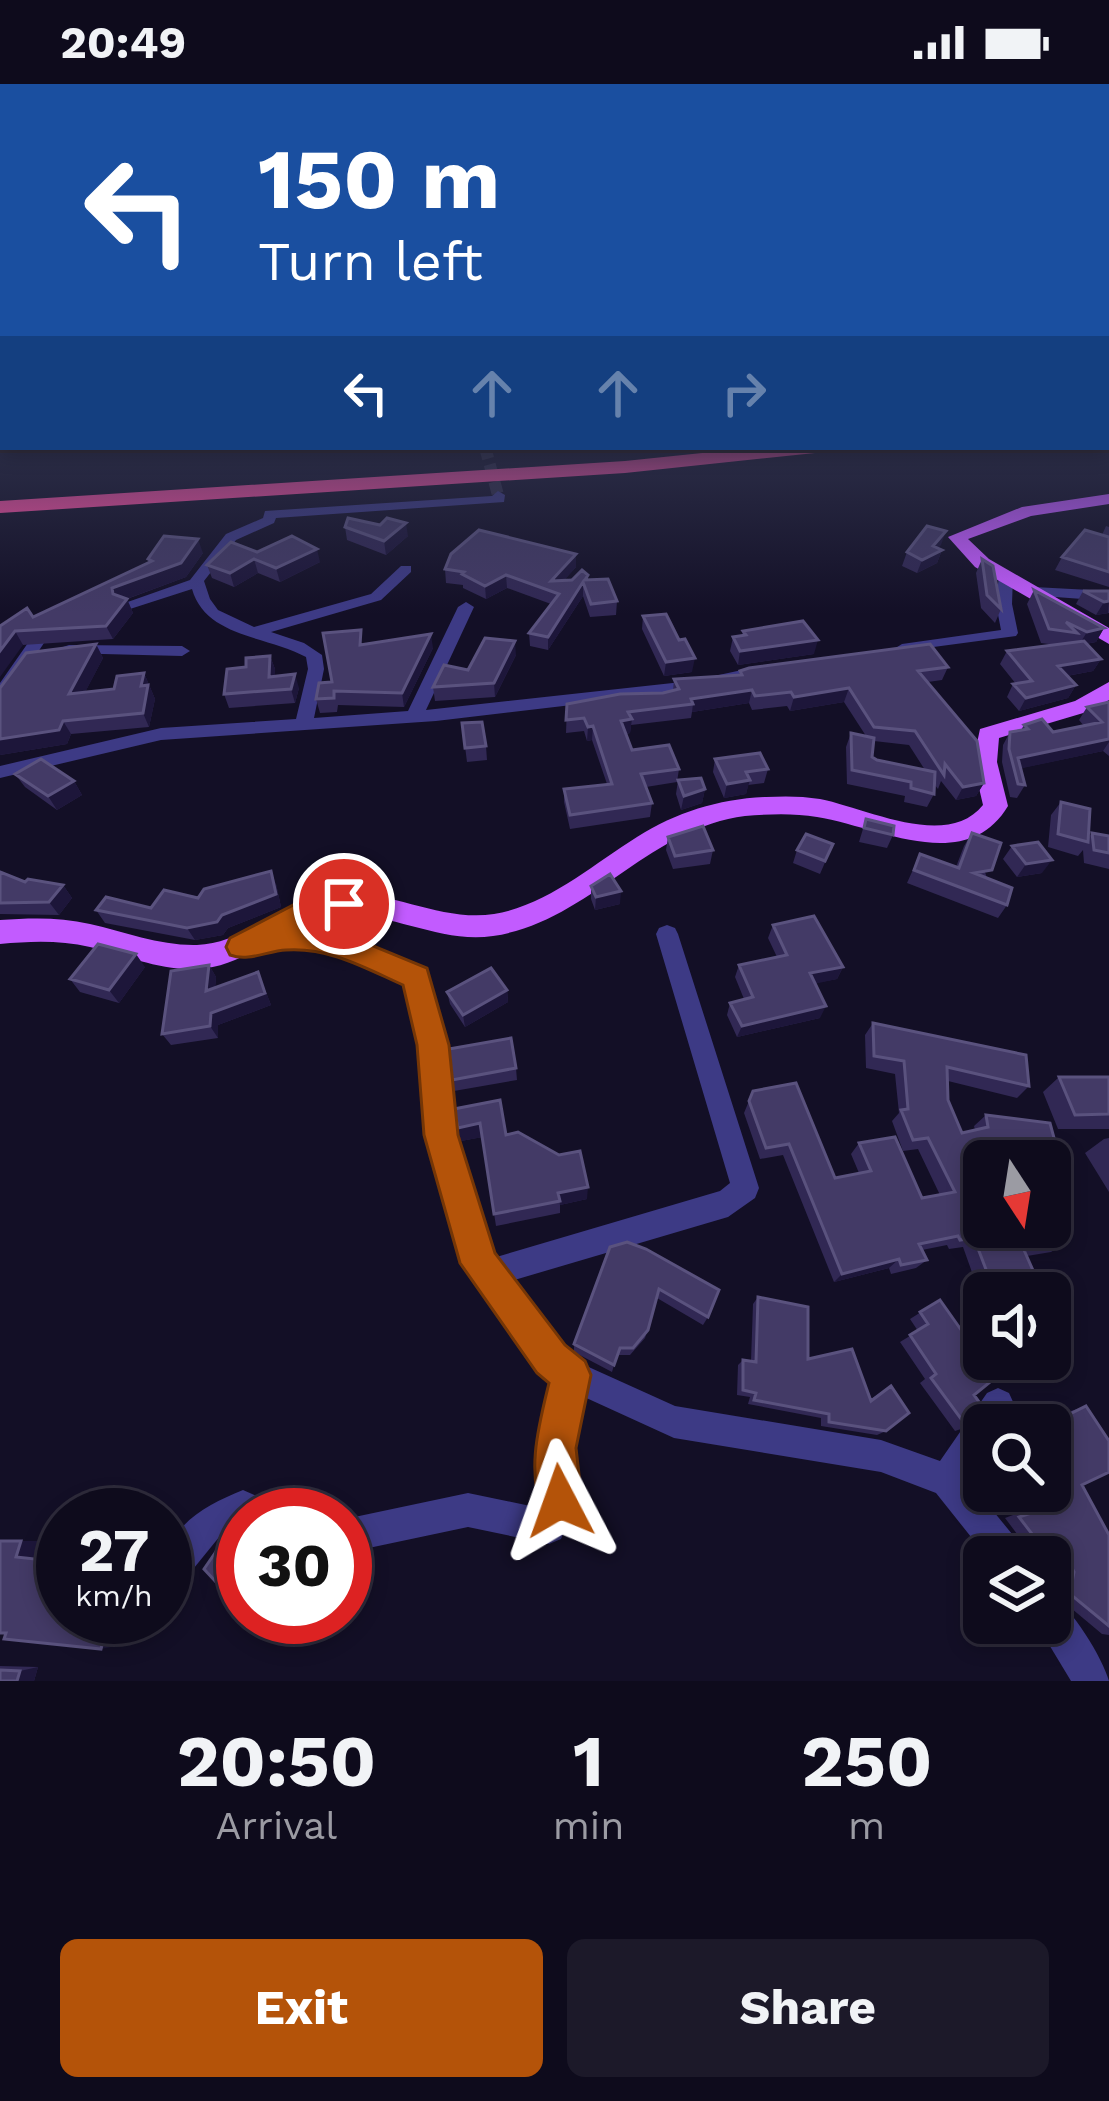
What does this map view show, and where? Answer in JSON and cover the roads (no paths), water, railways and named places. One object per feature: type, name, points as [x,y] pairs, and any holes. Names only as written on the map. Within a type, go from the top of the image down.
[{"type":"highway","points":[[0,495],[447,466]]},
{"type":"highway","points":[[0,507],[639,466]]},
{"type":"main road","points":[[1109,499],[1028,511],[957,537],[969,555],[1086,620],[1109,638]]},
{"type":"main road","points":[[0,932],[78,933],[178,956],[225,954],[286,921],[330,905],[383,906],[489,926],[527,917],[666,830],[717,811],[813,807],[921,832],[968,832],[982,826],[996,806],[985,762],[988,734],[1018,719],[1096,700],[1109,689]]},
{"type":"street","points":[[130,604],[197,583],[231,537],[268,521],[271,514],[479,501],[499,499],[498,495]]},
{"type":"street","points":[[254,632],[376,597],[406,568]]},
{"type":"street","points":[[879,652],[1010,633],[1004,604],[1006,575]]},
{"type":"street","points":[[197,583],[210,614],[299,646],[316,658],[304,723]]},
{"type":"street","points":[[1034,592],[1109,596]]},
{"type":"street","points":[[414,716],[466,607]]},
{"type":"street","points":[[0,696],[36,643]]},
{"type":"street","points":[[24,659],[90,648],[182,651]]},
{"type":"street","points":[[0,772],[161,734],[414,716],[691,686],[791,666]]},
{"type":"street","points":[[487,1274],[728,1204],[745,1188],[667,934]]},
{"type":"street","points":[[241,947],[286,938],[332,940],[416,977],[433,1045],[441,1135],[479,1263],[551,1359],[571,1375],[674,1422],[881,1456],[947,1480],[992,1536]]},
{"type":"street","points":[[372,1530],[468,1510],[549,1527],[558,1511],[555,1448],[571,1375]]},
{"type":"street","points":[[947,1480],[998,1403]]},
{"type":"street","points":[[192,1545],[216,1517]]},
{"type":"street","points":[[1069,1644],[1092,1681]]},
{"type":"tunnel","points":[[490,466],[498,495]]}]
